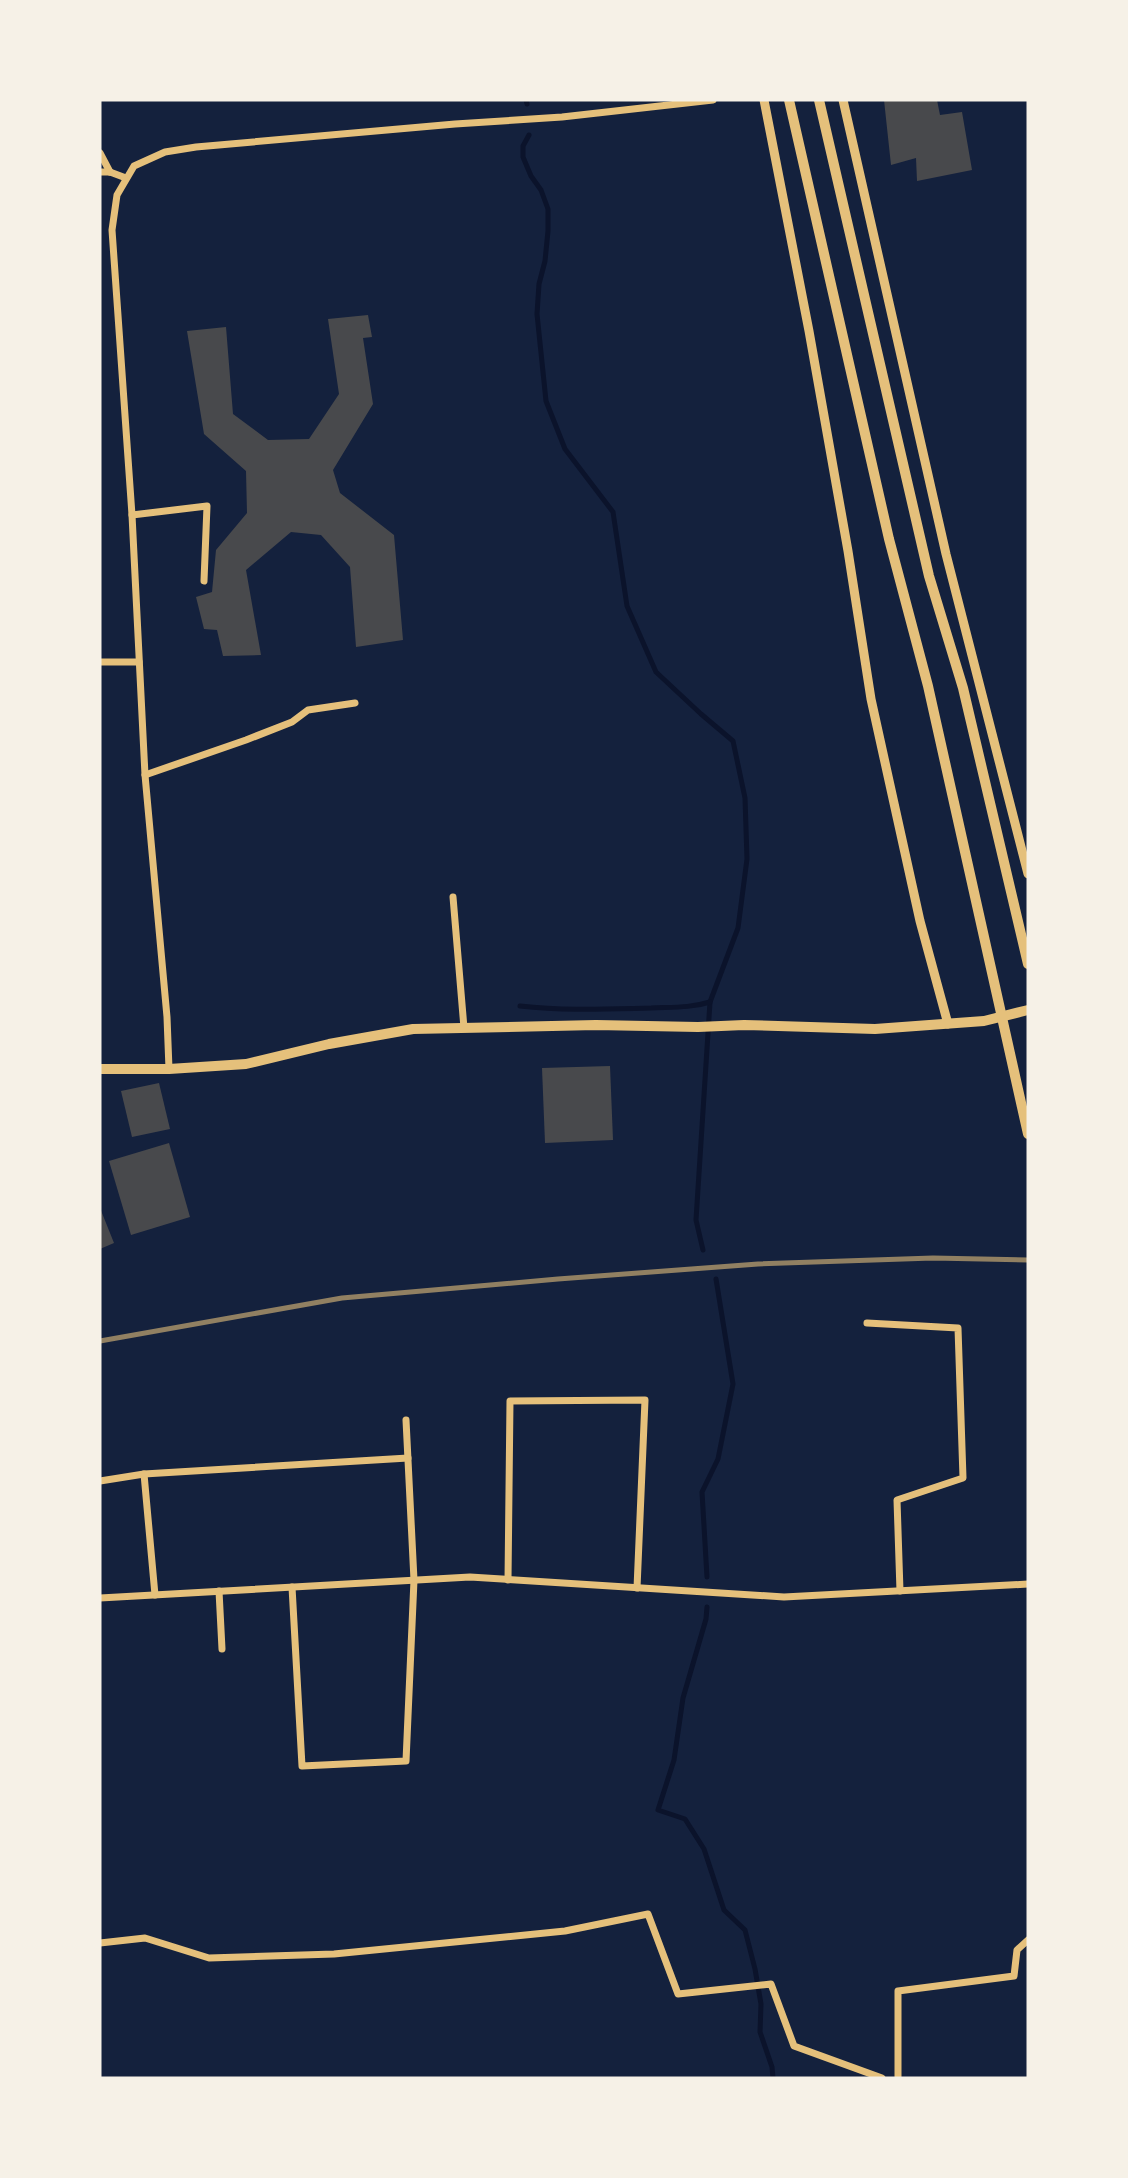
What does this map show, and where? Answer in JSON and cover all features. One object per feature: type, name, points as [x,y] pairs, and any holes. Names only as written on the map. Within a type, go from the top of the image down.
[{"type":"main road","points":[[789,100],[889,539],[928,685],[1028,1134]]},
{"type":"main road","points":[[819,100],[929,576],[963,688],[1028,964]]},
{"type":"main road","points":[[100,1069],[169,1069],[246,1064],[329,1044],[413,1029],[744,1025],[875,1029],[984,1021],[1028,1010]]},
{"type":"street","points":[[169,1069],[145,775],[132,515],[112,230],[117,195],[126,178],[134,166],[165,152],[197,147],[562,117],[713,100]]},
{"type":"street","points":[[764,100],[814,358],[871,699],[920,921],[948,1024]]},
{"type":"street","points":[[843,100],[946,554],[1028,874]]},
{"type":"street","points":[[100,153],[110,172]]},
{"type":"street","points":[[100,172],[110,172],[126,178]]},
{"type":"street","points":[[132,515],[207,506],[204,581]]},
{"type":"street","points":[[100,662],[139,662]]},
{"type":"street","points":[[145,775],[292,722],[308,710],[355,703]]},
{"type":"street","points":[[453,897],[464,1028]]},
{"type":"street","points":[[867,1323],[958,1328],[963,1478],[897,1500],[900,1591]]},
{"type":"street","points":[[508,1580],[510,1401],[645,1400],[637,1588]]},
{"type":"street","points":[[292,1587],[302,1766],[407,1761],[414,1580],[406,1420]]},
{"type":"street","points":[[100,1481],[144,1474],[408,1458]]},
{"type":"street","points":[[144,1474],[155,1595]]},
{"type":"street","points":[[100,1598],[470,1577],[784,1597],[1028,1584]]},
{"type":"street","points":[[219,1591],[222,1649]]},
{"type":"street","points":[[100,1942],[145,1938],[209,1958],[334,1954],[565,1930],[648,1914],[678,1994],[771,1984],[793,2046],[882,2078]]},
{"type":"street","points":[[898,2078],[898,1991],[1014,1976],[1017,1950],[1028,1940]]},
{"type":"building","points":[[884,100],[937,100],[940,115],[962,112],[972,170],[917,181],[916,158],[891,165]]},
{"type":"building","points":[[368,315],[372,337],[363,338],[373,404],[333,470],[340,493],[394,535],[403,640],[356,647],[350,567],[321,535],[291,532],[246,570],[261,655],[223,656],[217,630],[204,629],[196,597],[212,592],[216,550],[247,513],[246,471],[204,434],[187,331],[226,327],[233,414],[268,440],[309,439],[339,394],[328,319]]},
{"type":"building","points":[[610,1066],[613,1140],[545,1143],[542,1068]]},
{"type":"building","points":[[159,1083],[170,1129],[132,1137],[121,1091]]},
{"type":"building","points":[[169,1143],[190,1217],[131,1235],[109,1161]]},
{"type":"building","points":[[100,1208],[114,1243],[100,1249]]},
{"type":"waterway","points":[[526,100],[527,104]]},
{"type":"waterway","points":[[529,135],[523,146],[523,157],[548,209],[545,261],[539,284],[537,314],[546,401],[565,449],[613,512],[627,606],[656,672],[733,741],[745,798],[747,859],[738,928],[710,1002],[696,1220],[703,1250]]},
{"type":"waterway","points":[[520,1006],[618,1009],[681,1007],[710,1002]]},
{"type":"waterway","points":[[707,1577],[702,1492],[718,1459],[733,1384],[716,1279]]},
{"type":"waterway","points":[[707,1607],[683,1698],[674,1760],[658,1810],[685,1819],[704,1849],[724,1910],[745,1930],[761,2004],[760,2032],[773,2078]]},
{"type":"railway","points":[[100,1341],[342,1298],[558,1279],[758,1264],[933,1258],[1028,1260]]}]
